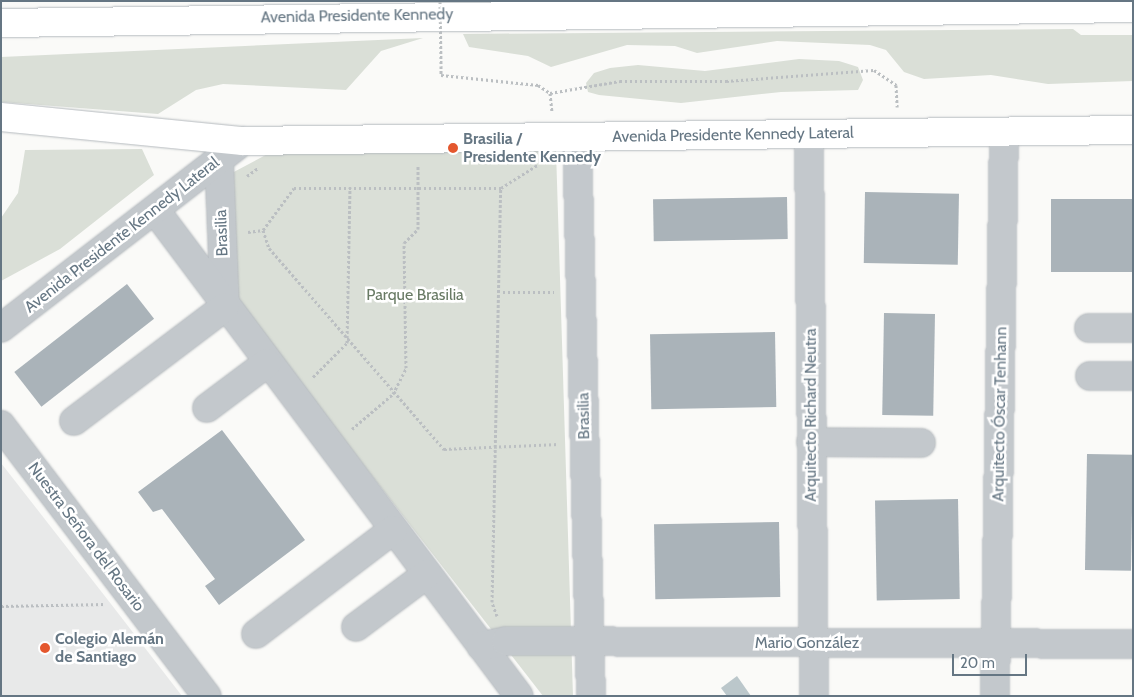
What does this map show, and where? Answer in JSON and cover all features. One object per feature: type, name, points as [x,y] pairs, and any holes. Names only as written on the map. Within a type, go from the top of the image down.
[{"type":"main road","name":"Avenida Presidente Kennedy","points":[[1,23],[152,18],[1133,8]]},
{"type":"main road","points":[[1,41],[152,18]]},
{"type":"main road","name":"Avenida Presidente Kennedy Lateral","points":[[1,117],[243,141],[1133,130]]},
{"type":"street","name":"Arquitecto Óscar Tenhann","points":[[995,696],[1004,132]]},
{"type":"street","name":"Arquitecto Richard Neutra","points":[[809,134],[814,696]]},
{"type":"street","name":"Brasilia","points":[[565,136],[581,292],[591,696]]},
{"type":"street","name":"Avenida Presidente Kennedy Lateral","points":[[1,328],[45,296],[243,141]]},
{"type":"street","name":"Brasilia","points":[[219,160],[225,307]]},
{"type":"street","name":"Brasilia","points":[[155,210],[225,307],[427,574],[494,644],[519,696]]},
{"type":"street","points":[[1,304],[45,296]]},
{"type":"street","points":[[74,421],[225,307]]},
{"type":"street","points":[[1088,328],[1133,328]]},
{"type":"street","points":[[207,408],[267,363]]},
{"type":"street","points":[[1090,376],[1133,376]]},
{"type":"street","name":"Nuestra Señora del Rosario","points":[[1,425],[207,696]]},
{"type":"street","points":[[812,442],[921,443]]},
{"type":"street","points":[[256,634],[393,530]]},
{"type":"street","points":[[356,627],[427,574]]},
{"type":"street","name":"Mario González","points":[[494,644],[996,642],[1133,644]]},
{"type":"path","points":[[440,1],[441,74],[519,80],[550,93],[620,81],[726,81],[874,70],[896,85],[898,133]]},
{"type":"path","points":[[550,93],[565,136]]},
{"type":"path","points":[[331,447],[393,394],[406,368],[404,243],[418,230],[418,186]]},
{"type":"path","points":[[245,224],[246,232],[263,230],[294,188],[418,186],[502,188],[499,449],[492,602],[494,644]]},
{"type":"path","points":[[293,397],[348,343],[350,187]]},
{"type":"path","points":[[263,230],[269,248],[348,343],[444,449],[499,449],[585,442]]},
{"type":"path","points":[[502,292],[581,292]]},
{"type":"path","points":[[1,606],[111,604]]},
{"type":"shaded area","points":[[1,463],[111,604],[182,696],[1,696]]},
{"type":"shaded area","points":[[737,676],[751,696],[727,696],[721,688]]},
{"type":"green space","points":[[1073,29],[1081,35],[1133,35],[1133,81],[1048,84],[991,75],[924,79],[904,72],[886,50],[870,45],[777,41],[697,53],[675,46],[627,45],[551,67],[528,56],[469,47],[463,34]]},
{"type":"green space","points":[[423,38],[381,51],[346,90],[223,84],[196,90],[158,114],[1,102],[1,57]]},
{"type":"green space","points":[[799,59],[839,61],[858,67],[863,80],[858,90],[781,92],[681,103],[599,95],[588,92],[586,83],[594,73],[610,68],[638,65],[705,71]]},
{"type":"green space","points":[[142,149],[154,175],[60,249],[1,281],[1,218],[18,193],[25,150]]},
{"type":"green space","name":"Parque Brasilia","points":[[275,150],[556,150],[573,696],[543,696],[246,314],[237,295],[230,174]]},
{"type":"building","points":[[865,192],[959,194],[958,265],[864,263]]},
{"type":"building","points":[[787,197],[788,239],[654,241],[653,199]]},
{"type":"building","points":[[1051,199],[1133,199],[1133,272],[1051,272]]},
{"type":"building","points":[[127,284],[154,319],[41,407],[14,372]]},
{"type":"building","points":[[884,313],[935,314],[933,416],[882,415]]},
{"type":"building","points":[[775,332],[776,407],[651,409],[650,334]]},
{"type":"building","points":[[222,430],[305,540],[219,605],[205,586],[215,579],[162,509],[153,512],[138,492]]},
{"type":"building","points":[[1087,454],[1133,455],[1131,571],[1085,570]]},
{"type":"building","points":[[958,499],[960,599],[877,600],[875,500]]},
{"type":"building","points":[[779,522],[780,597],[655,599],[654,524]]},
{"type":"place","name":"Brasilia / Presidente Kennedy","points":[[453,148]]},
{"type":"place","name":"Colegio Alemán de Santiago","points":[[45,648]]}]
